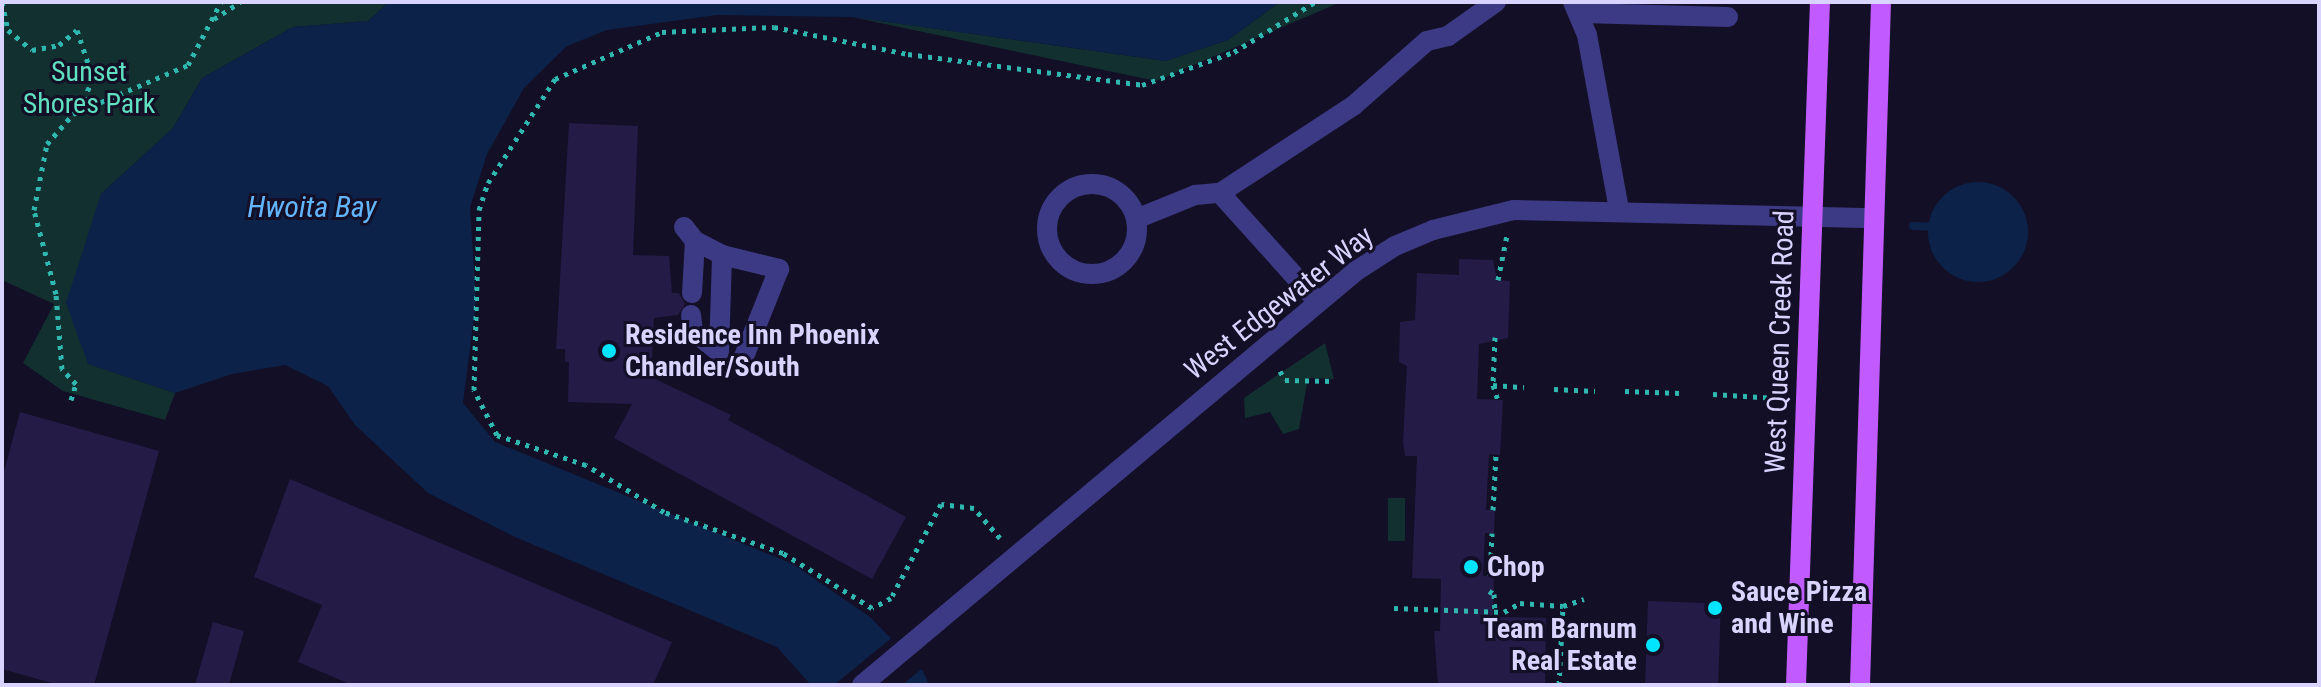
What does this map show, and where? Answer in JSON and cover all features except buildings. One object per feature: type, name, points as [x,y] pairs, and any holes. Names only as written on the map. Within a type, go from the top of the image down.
[{"type":"main road","name":"West Queen Creek Road","points":[[1796,685],[1820,2]]},
{"type":"main road","points":[[1860,685],[1881,2]]},
{"type":"street","points":[[1136,219],[1195,195],[1220,193],[1353,106],[1427,41],[1448,36],[1496,2]]},
{"type":"street","points":[[1619,209],[1577,8],[1728,17]]},
{"type":"street","points":[[1095,183],[1121,195],[1136,219],[1132,250],[1109,271],[1079,272],[1065,265],[1048,241],[1047,226],[1057,200],[1081,185],[1095,183]]},
{"type":"street","points":[[1220,193],[1318,302]]},
{"type":"street","name":"West Edgewater Way","points":[[862,685],[1318,302],[1369,263],[1433,230],[1514,210],[1619,209],[1874,218]]},
{"type":"street","points":[[692,293],[689,234],[722,255],[779,269],[741,364]]},
{"type":"street","points":[[691,315],[693,331],[719,352],[722,255]]},
{"type":"path","points":[[2,2],[8,30],[32,50],[59,45],[77,30],[93,78],[86,102],[47,144],[34,210],[56,294],[62,369],[76,384],[71,400]]},
{"type":"path","points":[[73,114],[188,65],[221,2]]},
{"type":"path","points":[[212,20],[240,2]]},
{"type":"path","points":[[908,54],[1142,85],[1234,52],[1315,2]]},
{"type":"path","points":[[1498,280],[1507,235]]},
{"type":"path","points":[[1495,337],[1493,385],[1498,400]]},
{"type":"path","points":[[1280,371],[1285,380],[1334,381]]},
{"type":"path","points":[[1493,385],[1524,387]]},
{"type":"path","points":[[1554,389],[1595,391]]},
{"type":"path","points":[[1625,391],[1681,393]]},
{"type":"path","points":[[1713,394],[1776,398]]},
{"type":"path","points":[[1493,510],[1496,455]]},
{"type":"path","points":[[1490,576],[1492,533]]},
{"type":"path","points":[[1489,591],[1494,594],[1495,612]]},
{"type":"path","points":[[1394,608],[1495,612],[1520,603],[1563,606],[1584,599]]},
{"type":"path","points":[[1559,685],[1563,606]]},
{"type":"green space","name":"Sunset Shores Park","points":[[2,2],[389,2],[368,21],[293,27],[202,78],[173,128],[101,194],[89,364],[175,393],[165,420],[63,391],[23,363],[54,304],[2,280]]},
{"type":"green space","points":[[1280,2],[1341,2],[1156,81],[852,17],[1166,61],[1228,40]]},
{"type":"green space","points":[[1325,343],[1334,379],[1308,378],[1299,429],[1283,434],[1270,412],[1245,418],[1244,398]]},
{"type":"green space","points":[[1388,498],[1405,498],[1405,541],[1388,541]]},
{"type":"water","name":"Hwoita Bay","points":[[389,2],[1280,2],[1228,40],[1166,61],[851,17],[717,15],[607,30],[567,46],[524,88],[487,154],[470,207],[476,301],[463,403],[495,442],[793,564],[870,617],[923,671],[929,685],[811,685],[777,647],[515,537],[428,493],[355,425],[328,386],[285,365],[232,374],[175,393],[88,364],[66,303],[101,194],[173,128],[202,78],[293,27],[368,21]]},
{"type":"water","points":[[1978,182],[1997,185],[2014,196],[2025,213],[2028,232],[2025,251],[2014,268],[1997,279],[1978,282],[1959,279],[1942,268],[1931,251],[1928,232],[1931,213],[1942,196],[1959,185]]},
{"type":"pier","points":[[894,636],[924,667],[902,685],[834,685]]},
{"type":"waterway","points":[[1913,226],[1936,227]]},
{"type":"place","name":"Residence Inn Phoenix Chandler/South","points":[[609,351]]},
{"type":"place","name":"Chop","points":[[1471,567]]},
{"type":"place","name":"Sauce Pizza and Wine","points":[[1715,608]]},
{"type":"place","name":"Team Barnum Real Estate","points":[[1653,645]]}]
